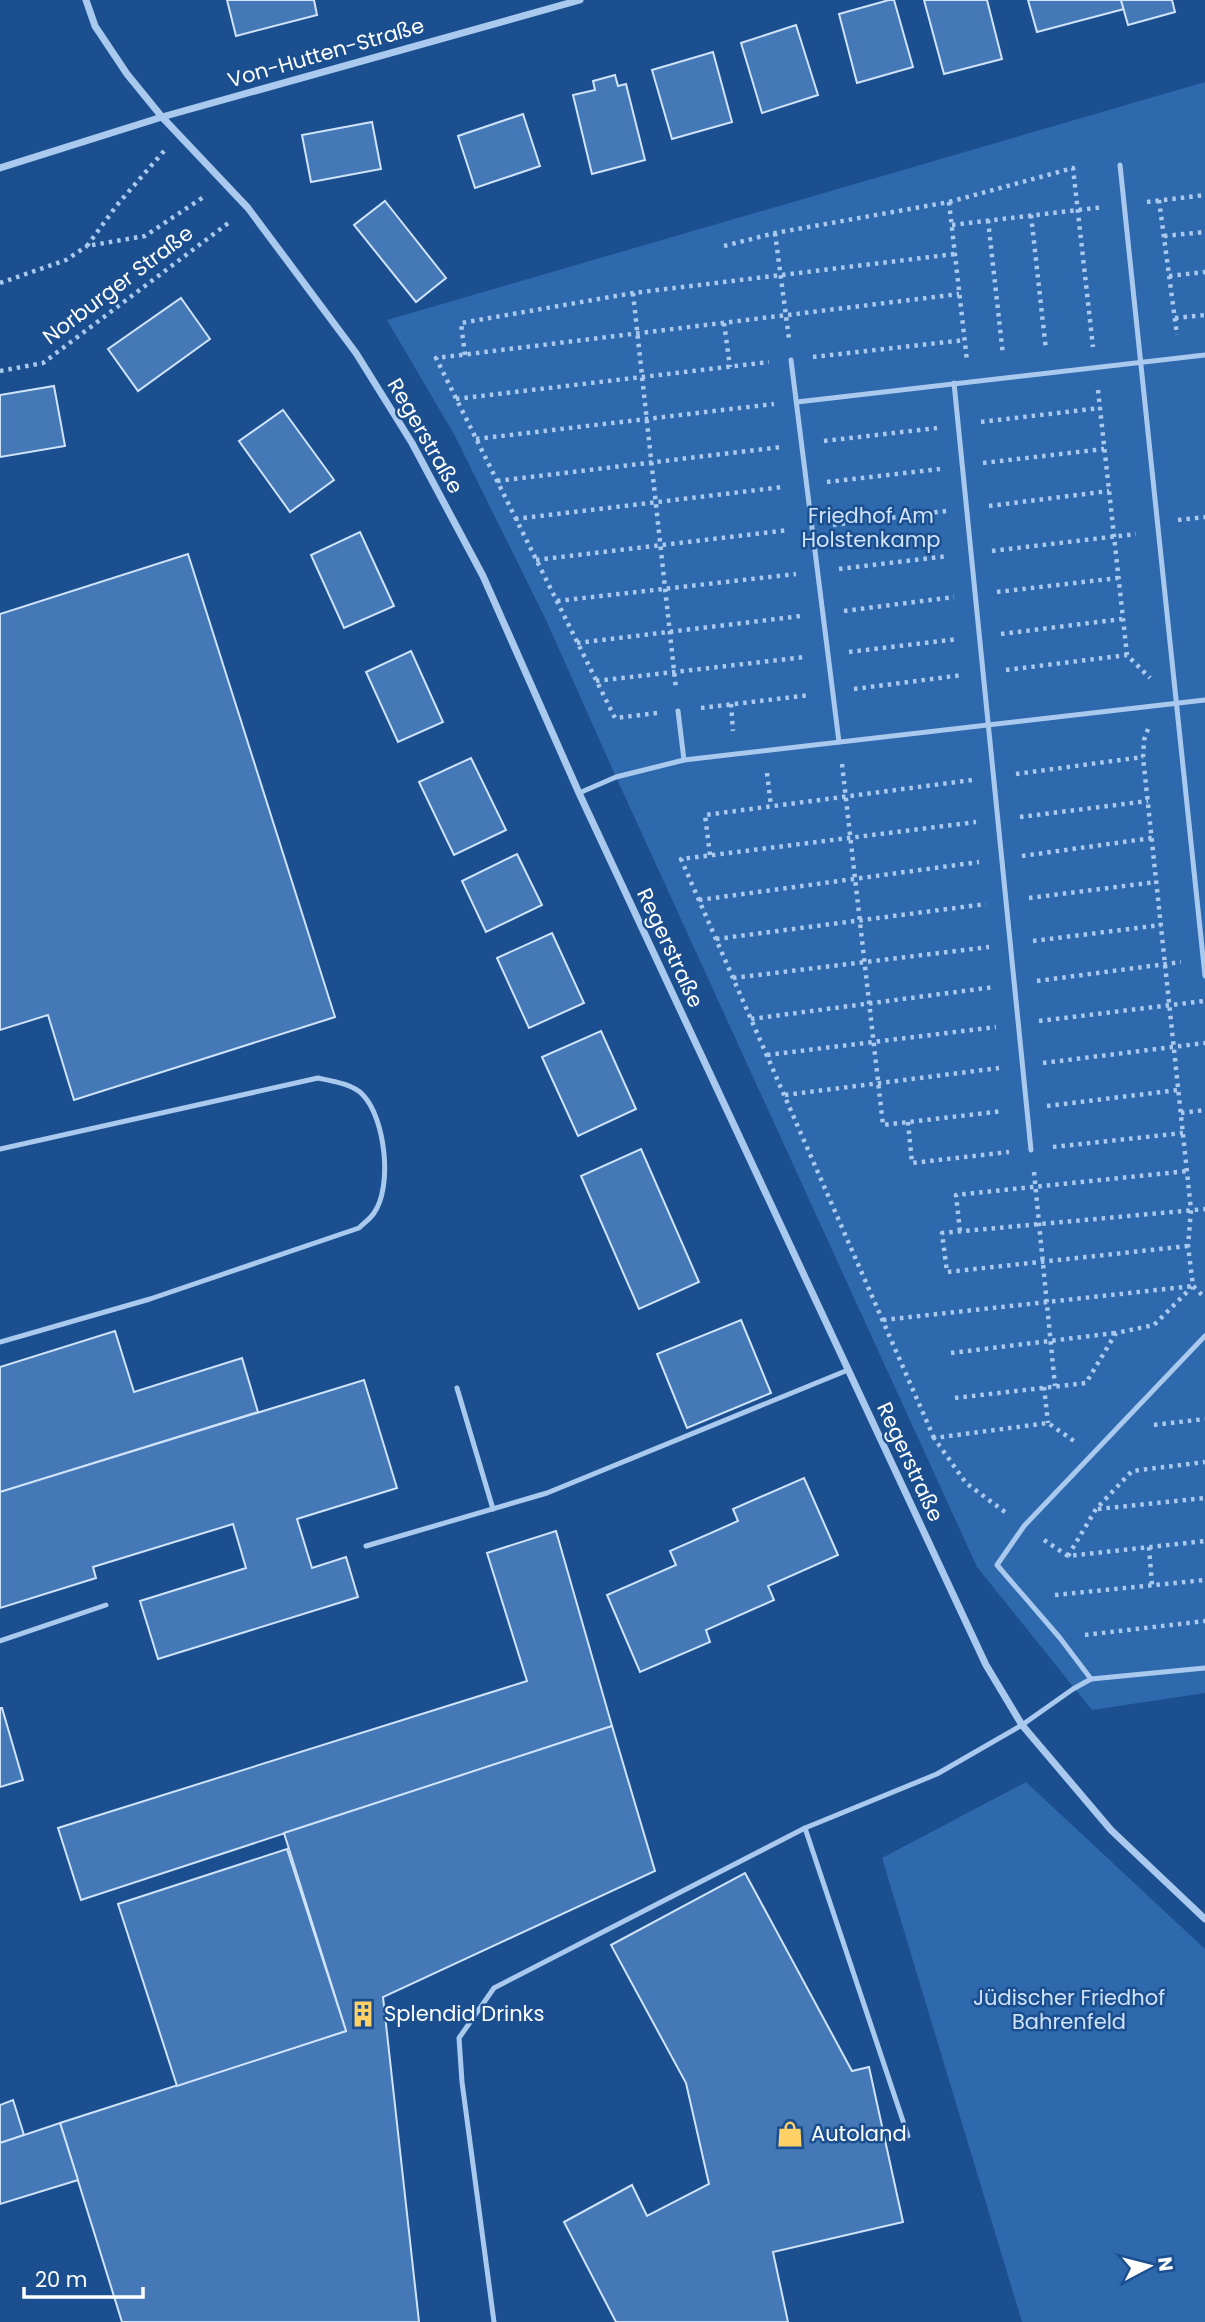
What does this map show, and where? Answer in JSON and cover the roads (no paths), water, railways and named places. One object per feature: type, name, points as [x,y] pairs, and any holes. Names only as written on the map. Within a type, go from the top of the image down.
[{"type":"street","name":"Regerstraße","points":[[86,0],[95,26],[127,74],[162,117],[248,208],[356,353],[412,443],[483,576],[579,793],[986,1665],[1022,1725],[1111,1830],[1205,1919]]},
{"type":"street","name":"Von-Hutten-Straße","points":[[162,117],[580,0]]},
{"type":"street","points":[[0,168],[162,117]]},
{"type":"lane","points":[[1120,165],[1205,976]]},
{"type":"lane","points":[[797,402],[1205,355]]},
{"type":"lane","points":[[792,360],[839,742]]},
{"type":"lane","points":[[954,383],[1031,1150]]},
{"type":"lane","points":[[579,793],[615,777],[684,760],[1205,700]]},
{"type":"lane","points":[[678,711],[684,760]]},
{"type":"lane","points":[[0,1149],[318,1078],[341,1083],[363,1094],[376,1119],[386,1155],[386,1178],[375,1212],[359,1228],[150,1299],[0,1342]]},
{"type":"lane","points":[[1091,1679],[1060,1638],[997,1565],[1024,1526],[1205,1336]]},
{"type":"lane","points":[[366,1546],[547,1493],[848,1370]]},
{"type":"lane","points":[[457,1388],[494,1509]]},
{"type":"lane","points":[[0,1641],[106,1605]]},
{"type":"lane","points":[[494,2322],[462,2082],[459,2038],[494,1988],[805,1828],[937,1774],[1022,1725],[1091,1679],[1205,1668]]},
{"type":"lane","points":[[805,1828],[908,2136]]},
{"type":"place","name":"Splendid Drinks","points":[[363,2014]]},
{"type":"place","name":"Autoland","points":[[790,2134]]},
{"type":"park label","name":"Friedhof Am Holstenkamp","points":[[871,528]]},
{"type":"park label","name":"Jüdischer Friedhof Bahrenfeld","points":[[1069,2010]]}]
